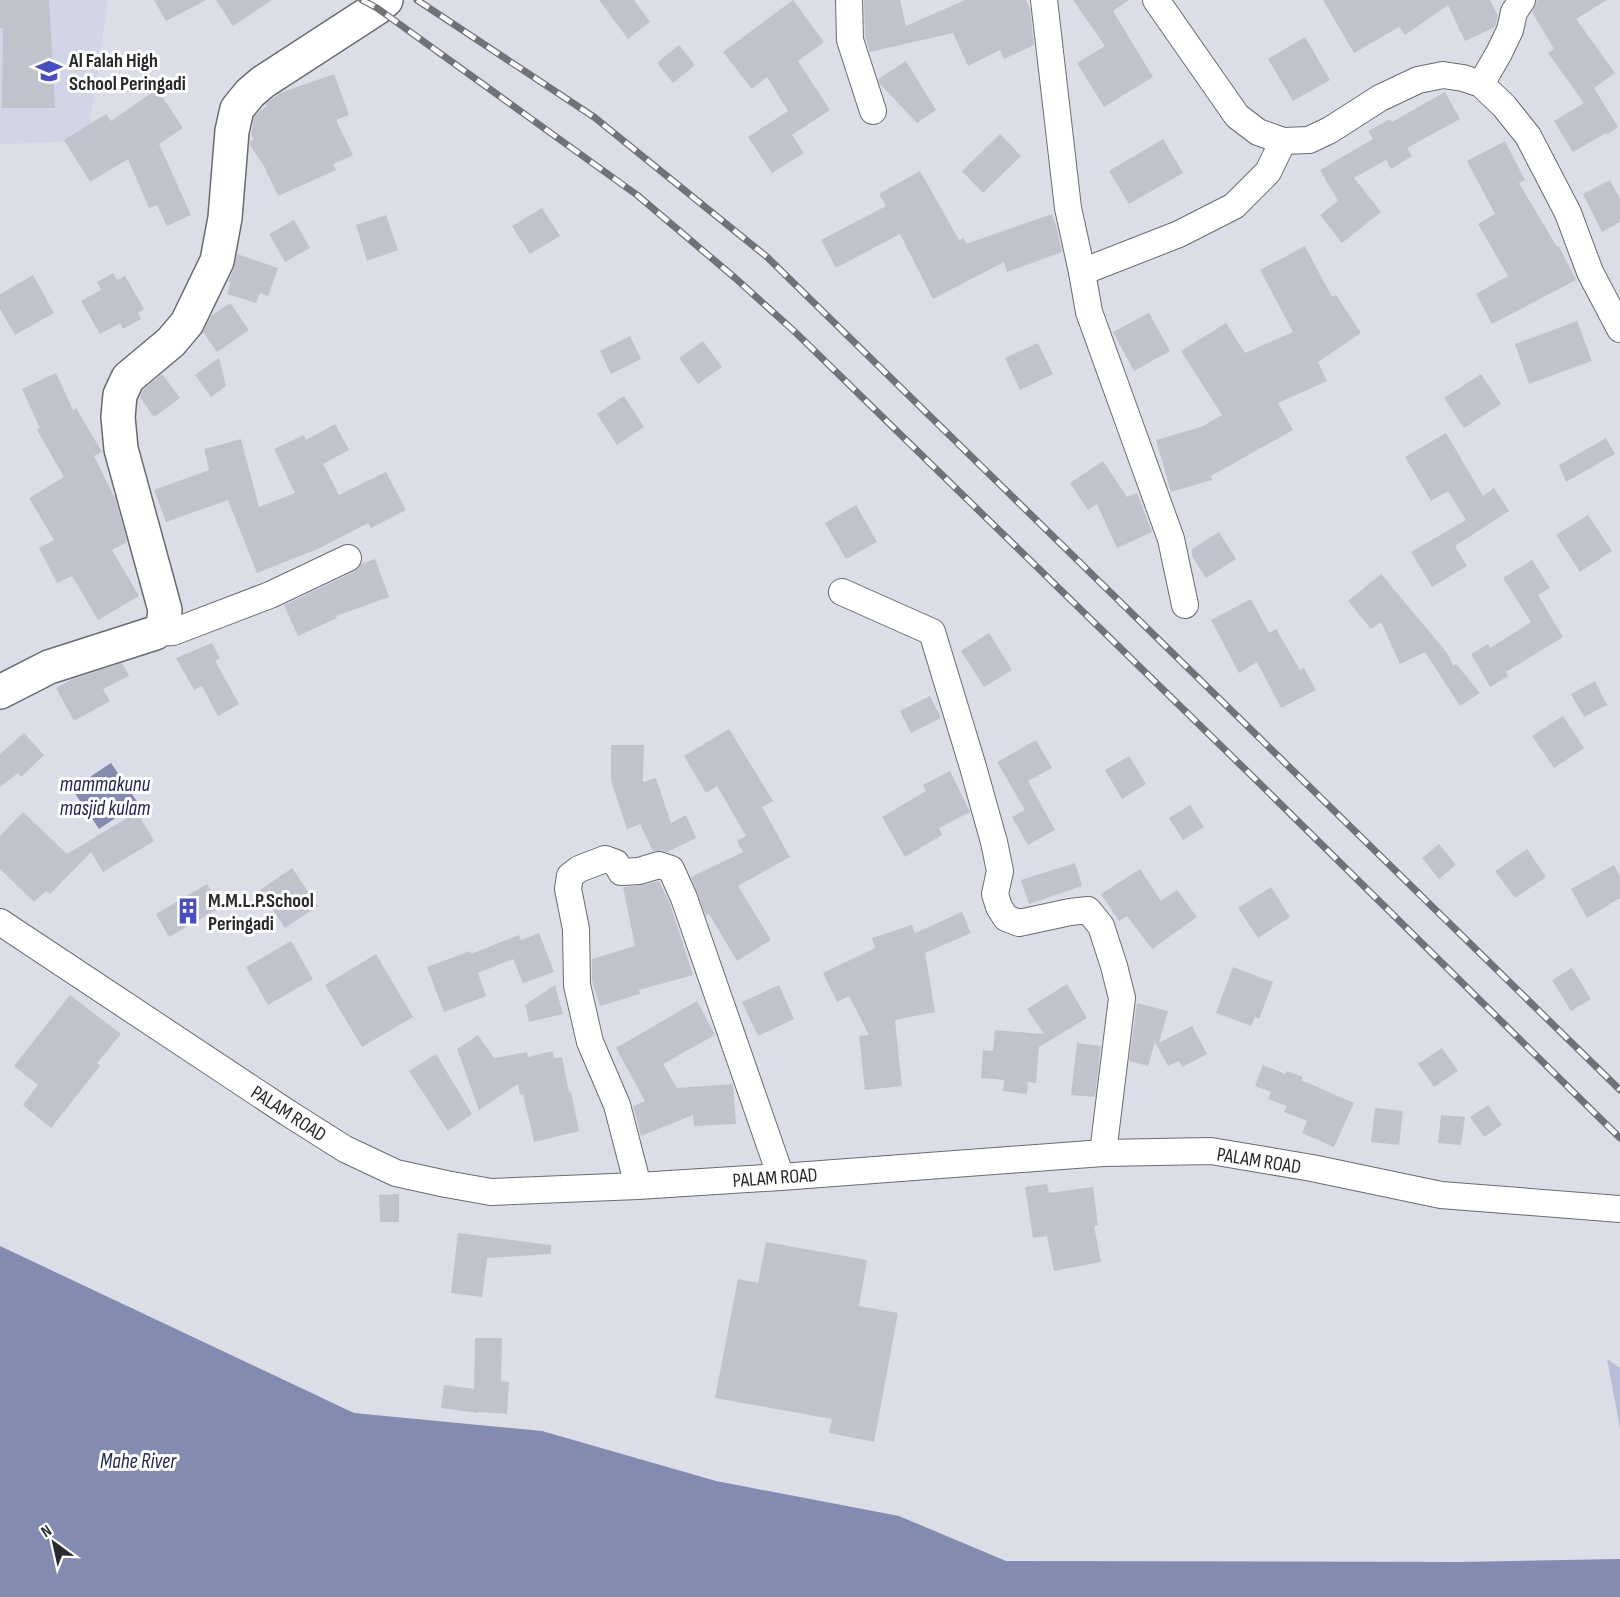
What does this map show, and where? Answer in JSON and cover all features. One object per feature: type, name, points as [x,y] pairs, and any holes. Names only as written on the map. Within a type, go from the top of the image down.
[{"type":"main road","points":[[0,692],[49,667],[155,633],[163,626],[165,610],[121,449],[118,417],[120,395],[128,378],[171,342],[187,322],[217,261],[225,218],[232,131],[237,109],[263,82],[386,0]]},
{"type":"street","points":[[849,0],[850,40],[873,111]]},
{"type":"street","points":[[1044,0],[1068,208],[1089,312],[1171,539],[1185,605]]},
{"type":"street","points":[[1156,0],[1237,116],[1258,132],[1283,141],[1309,140],[1330,130],[1380,98],[1418,80],[1443,75],[1481,84],[1504,106],[1528,136],[1568,213],[1590,272],[1620,329]]},
{"type":"street","points":[[1481,84],[1503,45],[1510,30],[1514,12],[1522,0]]},
{"type":"street","points":[[1082,272],[1179,234],[1234,206],[1268,172],[1283,141]]},
{"type":"street","points":[[155,633],[173,632],[270,595],[348,558]]},
{"type":"street","points":[[842,592],[932,632],[994,842],[1000,871],[995,894],[1006,918],[1019,923],[1088,910],[1101,926],[1122,998],[1102,1153]]},
{"type":"street","points":[[638,1186],[617,1105],[590,1042],[577,985],[576,929],[568,889],[570,876],[579,869],[605,859],[616,863],[621,872],[639,871],[659,865],[671,869],[684,898],[781,1177]]},
{"type":"street","name":"PALAM ROAD","points":[[0,922],[345,1149],[396,1173],[491,1192],[781,1177],[1102,1153],[1211,1151],[1312,1168],[1441,1195],[1620,1209]]},
{"type":"shaded area","name":"Al Falah High School Peringadi","points":[[0,0],[108,0],[87,141],[0,144]]},
{"type":"shaded area","points":[[1607,1359],[1620,1368],[1620,1428]]},
{"type":"water","name":"mammakunu masjid kulam","points":[[111,763],[138,803],[99,829],[72,789]]},
{"type":"water","name":"Mahe River","points":[[0,1246],[354,1413],[542,1431],[716,1481],[899,1516],[1006,1561],[1462,1562],[1620,1559],[1620,1597],[0,1597]]},
{"type":"building","points":[[0,0],[49,0],[55,108],[2,108],[3,28],[0,28]]},
{"type":"building","points":[[154,0],[206,0],[166,21]]},
{"type":"building","points":[[216,0],[272,0],[233,26]]},
{"type":"building","points":[[599,0],[634,0],[650,22],[628,39]]},
{"type":"building","points":[[793,0],[824,42],[798,61],[830,110],[792,135],[804,153],[772,173],[748,137],[788,111],[767,77],[752,89],[723,52]]},
{"type":"building","points":[[864,0],[900,0],[906,26],[965,0],[1026,0],[1030,9],[1034,45],[1004,59],[1000,50],[968,66],[953,33],[870,52],[865,37]]},
{"type":"building","points":[[1073,0],[1129,0],[1113,11],[1153,77],[1104,107],[1077,63],[1105,46]]},
{"type":"building","points":[[1323,0],[1490,0],[1498,16],[1495,27],[1465,41],[1448,5],[1405,35],[1399,27],[1354,53]]},
{"type":"building","points":[[1537,0],[1607,0],[1576,19],[1615,73],[1594,88],[1618,127],[1573,152],[1554,121],[1584,103],[1548,53],[1554,49],[1532,12]]},
{"type":"building","points":[[1305,37],[1330,80],[1293,101],[1268,59]]},
{"type":"building","points":[[679,45],[695,65],[673,83],[657,63]]},
{"type":"building","points":[[906,61],[936,110],[917,123],[880,84],[878,79]]},
{"type":"building","points":[[334,74],[349,115],[336,120],[353,155],[333,164],[336,170],[278,196],[264,166],[250,145],[254,139],[251,135],[254,117],[280,93]]},
{"type":"building","points":[[157,89],[183,128],[159,144],[191,215],[167,226],[157,205],[149,208],[128,159],[90,182],[64,140],[106,114],[111,121]]},
{"type":"building","points":[[1445,92],[1460,119],[1407,148],[1412,156],[1391,169],[1386,160],[1354,178],[1381,212],[1342,243],[1320,215],[1338,201],[1320,170],[1373,139],[1368,131],[1390,119],[1392,122]]},
{"type":"building","points":[[1000,134],[1021,156],[983,193],[962,171]]},
{"type":"building","points":[[1163,139],[1183,173],[1129,204],[1109,171]]},
{"type":"building","points":[[1505,141],[1525,180],[1519,183],[1557,247],[1559,246],[1576,280],[1492,324],[1476,294],[1508,276],[1478,224],[1495,214],[1467,161]]},
{"type":"building","points":[[920,171],[959,240],[964,238],[966,244],[1052,214],[1062,252],[1007,272],[1004,262],[933,299],[900,234],[836,268],[821,240],[886,206],[879,194]]},
{"type":"building","points":[[1610,180],[1620,199],[1620,222],[1602,232],[1583,194]]},
{"type":"building","points":[[542,208],[560,236],[530,254],[512,226]]},
{"type":"building","points":[[386,215],[398,250],[367,261],[356,225]]},
{"type":"building","points":[[294,220],[310,248],[285,262],[269,234]]},
{"type":"building","points":[[1305,246],[1332,297],[1336,295],[1361,333],[1318,362],[1327,381],[1278,403],[1293,430],[1211,476],[1212,480],[1171,492],[1156,440],[1201,427],[1222,415],[1181,351],[1226,323],[1245,353],[1293,332],[1260,270]]},
{"type":"building","points":[[237,254],[278,268],[268,296],[260,293],[256,303],[227,294],[231,283],[228,282]]},
{"type":"building","points":[[113,273],[117,280],[125,276],[144,309],[138,313],[141,319],[123,329],[120,323],[100,334],[81,301],[101,290],[97,282]]},
{"type":"building","points":[[33,275],[54,313],[15,335],[0,309],[0,294]]},
{"type":"building","points":[[230,303],[249,330],[217,352],[203,332],[211,316]]},
{"type":"building","points":[[1149,313],[1170,351],[1134,371],[1113,332]]},
{"type":"building","points":[[1577,321],[1592,361],[1529,384],[1515,344]]},
{"type":"building","points":[[630,336],[641,359],[611,374],[600,351]]},
{"type":"building","points":[[703,341],[722,367],[698,384],[679,358]]},
{"type":"building","points":[[1038,343],[1053,374],[1020,390],[1005,358]]},
{"type":"building","points":[[219,358],[226,386],[211,397],[195,375]]},
{"type":"building","points":[[56,373],[73,410],[76,408],[102,452],[94,456],[115,498],[127,542],[112,550],[139,596],[98,620],[72,576],[57,583],[39,548],[54,540],[29,498],[64,477],[37,430],[40,428],[22,389]]},
{"type":"building","points":[[162,374],[180,398],[154,417],[140,397],[143,390]]},
{"type":"building","points":[[1481,374],[1501,404],[1464,428],[1444,398]]},
{"type":"building","points":[[624,396],[644,427],[617,445],[597,414]]},
{"type":"building","points":[[335,424],[349,450],[323,464],[339,495],[386,472],[406,510],[371,528],[368,523],[320,548],[257,573],[228,500],[166,522],[154,490],[209,470],[204,449],[241,439],[259,507],[295,493],[274,449],[304,435],[306,440]]},
{"type":"building","points":[[1446,433],[1483,496],[1494,488],[1509,511],[1455,546],[1467,566],[1432,587],[1411,552],[1466,520],[1448,491],[1431,501],[1405,457]]},
{"type":"building","points":[[1606,438],[1615,454],[1566,482],[1559,465]]},
{"type":"building","points":[[1103,461],[1127,497],[1137,493],[1152,532],[1117,548],[1097,504],[1088,510],[1070,483]]},
{"type":"building","points":[[856,505],[877,542],[846,559],[825,523]]},
{"type":"building","points":[[1588,515],[1612,551],[1580,572],[1556,535]]},
{"type":"building","points":[[1219,532],[1236,559],[1206,578],[1192,556],[1192,549]]},
{"type":"building","points":[[375,559],[389,597],[336,616],[337,618],[298,636],[284,605],[354,572],[361,564]]},
{"type":"building","points":[[1532,560],[1550,588],[1538,595],[1563,637],[1506,672],[1508,676],[1490,687],[1471,654],[1488,644],[1490,648],[1531,622],[1503,578]]},
{"type":"building","points":[[1381,574],[1448,654],[1453,666],[1456,664],[1480,693],[1460,706],[1425,652],[1400,664],[1381,622],[1371,629],[1348,601]]},
{"type":"building","points":[[1251,599],[1269,633],[1276,629],[1300,670],[1304,668],[1316,690],[1281,708],[1257,662],[1239,673],[1211,620]]},
{"type":"building","points":[[989,633],[1012,670],[984,687],[961,651]]},
{"type":"building","points":[[212,643],[220,658],[215,661],[239,704],[218,716],[202,686],[194,690],[176,658]]},
{"type":"building","points":[[122,663],[129,676],[103,689],[110,701],[74,721],[56,688],[70,680]]},
{"type":"building","points":[[1595,681],[1607,705],[1584,717],[1571,694]]},
{"type":"building","points":[[930,696],[941,718],[911,733],[900,711]]},
{"type":"building","points":[[1563,716],[1584,748],[1554,768],[1532,736]]},
{"type":"building","points":[[729,729],[773,801],[762,807],[790,857],[738,886],[771,940],[737,961],[709,914],[706,916],[691,877],[743,852],[737,841],[746,836],[717,786],[706,793],[684,756]]},
{"type":"building","points":[[24,733],[44,755],[21,777],[18,773],[0,787],[0,754]]},
{"type":"building","points":[[1036,740],[1052,768],[1028,781],[1055,830],[1028,845],[1012,817],[1025,810],[997,762]]},
{"type":"building","points":[[611,745],[644,745],[643,782],[656,778],[671,823],[686,815],[696,838],[667,852],[653,851],[640,824],[627,829],[611,780]]},
{"type":"building","points":[[1129,756],[1146,784],[1122,799],[1105,770]]},
{"type":"building","points":[[950,771],[970,812],[939,828],[942,835],[905,857],[882,817],[926,791],[923,785]]},
{"type":"building","points":[[1190,805],[1204,827],[1183,840],[1169,818]]},
{"type":"building","points":[[23,812],[67,854],[137,812],[154,841],[103,872],[91,852],[50,894],[46,891],[34,902],[0,869],[0,836]]},
{"type":"building","points":[[1439,844],[1456,865],[1439,879],[1422,858]]},
{"type":"building","points":[[1527,849],[1546,877],[1515,898],[1495,871]]},
{"type":"building","points":[[1075,863],[1082,886],[1029,904],[1021,880]]},
{"type":"building","points":[[1614,865],[1620,876],[1620,898],[1587,918],[1571,889]]},
{"type":"building","points":[[292,868],[318,906],[285,928],[260,890]]},
{"type":"building","points":[[1140,869],[1161,901],[1177,890],[1197,917],[1152,949],[1127,916],[1119,921],[1101,894]]},
{"type":"building","points":[[659,881],[670,904],[693,975],[639,990],[640,994],[600,1006],[592,981],[592,959],[635,946],[623,887]]},
{"type":"building","name":"M.M.L.P.School Peringadi","points":[[207,884],[220,908],[169,937],[156,914]]},
{"type":"building","points":[[1271,887],[1290,917],[1258,938],[1238,908]]},
{"type":"building","points":[[962,912],[971,933],[925,953],[935,1012],[895,1020],[902,1086],[865,1090],[859,1036],[869,1035],[849,996],[837,1002],[823,973],[875,948],[872,938],[912,925],[915,933]]},
{"type":"building","points":[[539,933],[554,972],[523,983],[513,959],[478,973],[486,996],[444,1012],[427,967],[470,951],[471,954],[519,935],[521,940]]},
{"type":"building","points":[[291,941],[313,979],[268,1005],[246,967]]},
{"type":"building","points":[[376,954],[413,1017],[362,1047],[325,985]]},
{"type":"building","points":[[1233,967],[1273,982],[1259,1019],[1255,1017],[1251,1026],[1216,1013]]},
{"type":"building","points":[[1572,968],[1591,999],[1571,1011],[1552,980]]},
{"type":"building","points":[[1067,984],[1087,1018],[1039,1047],[1036,1083],[1028,1082],[1027,1094],[1003,1091],[1004,1080],[981,1078],[983,1050],[993,1051],[995,1030],[1044,1034],[1027,1009]]},
{"type":"building","points":[[555,985],[563,1014],[529,1022],[525,1005]]},
{"type":"building","points":[[779,985],[794,1019],[758,1036],[742,1002]]},
{"type":"building","points":[[70,995],[121,1034],[97,1063],[100,1066],[51,1128],[23,1105],[38,1085],[14,1066]]},
{"type":"building","points":[[697,1001],[715,1035],[663,1064],[677,1088],[733,1084],[736,1124],[694,1126],[693,1115],[641,1136],[633,1106],[645,1101],[616,1048]]},
{"type":"building","points":[[1137,1003],[1168,1011],[1159,1043],[1192,1026],[1207,1054],[1182,1067],[1179,1061],[1168,1066],[1155,1042],[1148,1066],[1129,1061]]},
{"type":"building","points":[[478,1035],[494,1058],[527,1052],[528,1057],[553,1051],[554,1058],[562,1057],[579,1131],[534,1142],[523,1094],[520,1095],[518,1084],[479,1110],[457,1049]]},
{"type":"building","points":[[1077,1043],[1101,1046],[1095,1097],[1071,1095]]},
{"type":"building","points":[[1442,1048],[1458,1071],[1434,1087],[1418,1064]]},
{"type":"building","points":[[436,1054],[472,1114],[448,1131],[409,1071]]},
{"type":"building","points":[[1263,1065],[1285,1074],[1287,1071],[1303,1077],[1301,1080],[1354,1103],[1334,1147],[1302,1133],[1307,1121],[1284,1112],[1287,1106],[1268,1099],[1271,1092],[1255,1086]]},
{"type":"building","points":[[1488,1105],[1502,1125],[1484,1137],[1470,1117]]},
{"type":"building","points":[[1375,1108],[1403,1111],[1399,1145],[1371,1142]]},
{"type":"building","points":[[1441,1115],[1465,1117],[1461,1145],[1438,1143]]},
{"type":"building","points":[[1047,1184],[1049,1193],[1093,1187],[1098,1225],[1094,1226],[1101,1262],[1054,1271],[1047,1236],[1033,1238],[1025,1187]]},
{"type":"building","points":[[399,1194],[399,1222],[380,1222],[379,1195]]},
{"type":"building","points":[[458,1233],[551,1245],[551,1254],[487,1258],[482,1297],[451,1293]]},
{"type":"building","points":[[766,1242],[867,1260],[859,1306],[898,1313],[874,1442],[829,1433],[832,1419],[715,1398],[738,1279],[758,1283]]},
{"type":"building","points":[[475,1338],[502,1338],[501,1381],[509,1382],[507,1414],[441,1408],[444,1385],[474,1389]]},
{"type":"railway","points":[[362,0],[377,8],[637,195],[794,331],[1620,1138]]},
{"type":"railway","points":[[417,0],[594,117],[767,257],[1620,1090]]},
{"type":"place","name":"Al Falah High School Peringadi","points":[[49,71]]},
{"type":"place","name":"M.M.L.P.School Peringadi","points":[[188,911]]}]
